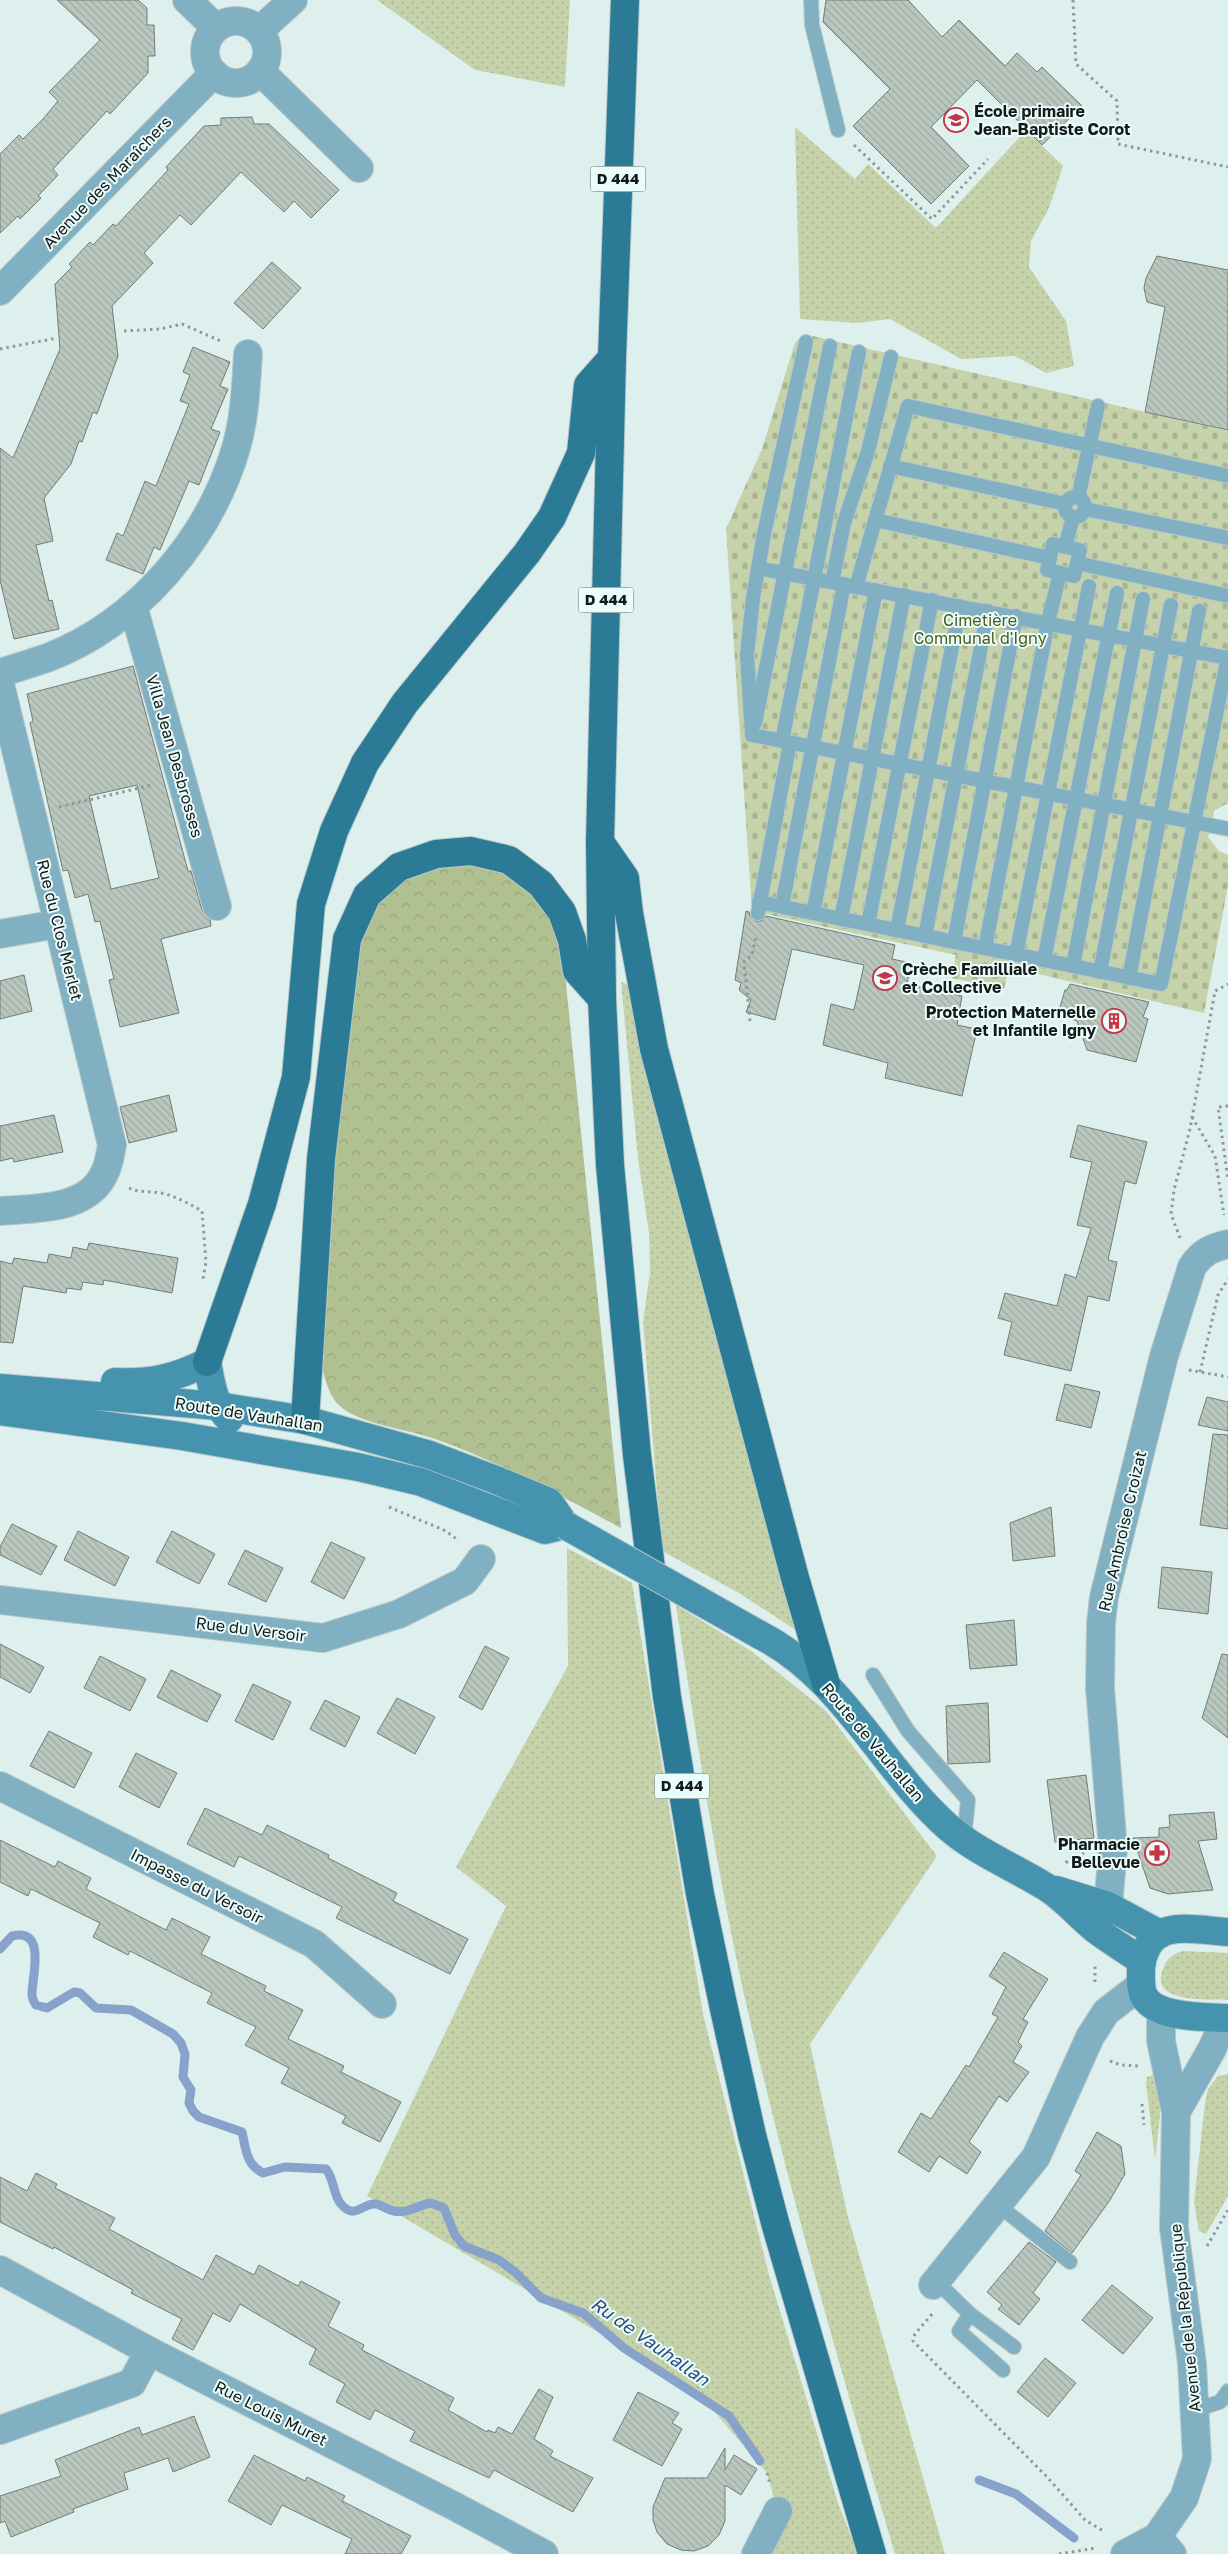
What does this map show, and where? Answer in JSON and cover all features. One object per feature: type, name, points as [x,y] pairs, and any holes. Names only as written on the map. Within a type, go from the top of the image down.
[{"type":"main road","name":"D 444","points":[[625,0],[612,358],[600,842],[602,999],[610,1166],[637,1455],[667,1697],[700,1894],[764,2180],[829,2412],[872,2554]]},
{"type":"main road","points":[[602,999],[577,971],[572,940],[562,912],[540,884],[509,860],[471,851],[436,854],[399,867],[367,894],[347,939],[321,1159],[304,1420],[280,1438],[254,1449],[218,1406],[214,1397],[207,1362],[262,1204],[296,1077],[310,904],[334,831],[365,763],[405,703],[526,553],[552,517],[581,453],[588,386],[612,358]]},
{"type":"main road","points":[[600,842],[625,878],[629,913],[654,1049],[795,1578],[826,1684]]},
{"type":"main road","points":[[38,1391],[67,1379],[141,1383],[183,1375],[207,1362]]},
{"type":"main road","name":"Route de Vauhallan","points":[[0,1388],[218,1406],[304,1420],[430,1455],[549,1502],[565,1524],[760,1635],[799,1661],[826,1684],[859,1721],[930,1809],[964,1839],[1055,1878],[1160,1934]]},
{"type":"main road","name":"Route de Vauhallan","points":[[0,1411],[100,1423],[358,1467],[421,1482],[545,1530],[565,1524]]},
{"type":"main road","name":"Route de Vauhallan","points":[[1055,1878],[1096,1930],[1141,1973],[1144,1996],[1161,2010]]},
{"type":"main road","points":[[1141,1973],[1150,1943],[1160,1934],[1179,1930],[1228,1932]]},
{"type":"main road","points":[[1161,2010],[1177,2015],[1227,2018]]},
{"type":"street","points":[[186,0],[216,28]]},
{"type":"street","points":[[259,31],[286,2]]},
{"type":"street","points":[[240,20],[252,24],[259,31],[266,43],[267,56],[256,76],[245,82],[233,83],[221,79],[214,73],[206,60],[205,48],[209,36],[216,28],[228,22],[240,20]]},
{"type":"street","points":[[260,71],[359,168]]},
{"type":"street","name":"Avenue des Maraîchers","points":[[0,290],[214,73]]},
{"type":"street","points":[[0,673],[48,657],[92,635],[133,606],[167,573],[196,536],[219,494],[236,447],[245,400],[248,354]]},
{"type":"street","name":"Villa Jean Desbrosses","points":[[133,606],[217,906]]},
{"type":"street","name":"Rue du Clos Merlet","points":[[0,684],[110,1129],[112,1145],[104,1176]]},
{"type":"street","points":[[0,934],[58,924]]},
{"type":"street","points":[[0,1211],[53,1207],[79,1198],[95,1187],[104,1176]]},
{"type":"street","points":[[1198,1258],[1211,1248],[1227,1244]]},
{"type":"street","name":"Rue Ambroise Croizat","points":[[1108,1906],[1113,1849],[1100,1688],[1101,1624],[1110,1567],[1162,1365],[1192,1267],[1198,1258]]},
{"type":"street","name":"Rue du Versoir","points":[[0,1600],[323,1638],[399,1614],[465,1581],[482,1559]]},
{"type":"street","name":"Impasse du Versoir","points":[[0,1786],[314,1944],[382,2004]]},
{"type":"street","points":[[934,2283],[1036,2158],[1090,2037],[1106,2012],[1141,1973]]},
{"type":"street","name":"Avenue de la République","points":[[1125,2554],[1164,2546],[1184,2498],[1197,2459],[1192,2363],[1174,2228],[1176,2112],[1161,2041],[1161,2010]]},
{"type":"street","name":"Avenue de la République","points":[[1176,2112],[1212,2049],[1227,2018]]},
{"type":"street","name":"Rue Louis Muret","points":[[0,2270],[149,2351],[454,2506],[544,2554]]},
{"type":"street","points":[[0,2430],[132,2383],[149,2351]]},
{"type":"street","points":[[756,2554],[778,2511]]},
{"type":"lane","points":[[811,0],[812,25],[838,130]]},
{"type":"lane","points":[[752,735],[746,655],[758,568],[806,342]]},
{"type":"lane","points":[[752,735],[830,346]]},
{"type":"lane","points":[[758,568],[814,578],[1080,628],[1227,657],[1161,984],[782,906],[758,908],[814,578],[858,352]]},
{"type":"lane","points":[[782,906],[844,584],[844,523],[868,451],[891,358]]},
{"type":"lane","points":[[844,584],[875,520],[908,406],[1228,476]]},
{"type":"lane","points":[[1065,547],[1073,517],[1067,512],[1077,504],[1098,406]]},
{"type":"lane","points":[[890,466],[1077,504],[1228,538]]},
{"type":"lane","points":[[875,520],[1050,558]]},
{"type":"lane","points":[[1053,544],[1080,550],[1074,576],[1048,570],[1050,558],[1053,544]]},
{"type":"lane","points":[[1077,563],[1228,596]]},
{"type":"lane","points":[[985,948],[1048,622],[1060,573]]},
{"type":"lane","points":[[1016,955],[1089,586]]},
{"type":"lane","points":[[813,913],[876,590]]},
{"type":"lane","points":[[1044,960],[1117,593]]},
{"type":"lane","points":[[841,919],[904,595]]},
{"type":"lane","points":[[1074,966],[1143,599]]},
{"type":"lane","points":[[868,924],[932,600]]},
{"type":"lane","points":[[1100,972],[1171,605]]},
{"type":"lane","points":[[897,930],[960,606]]},
{"type":"lane","points":[[926,936],[988,611]]},
{"type":"lane","points":[[1129,978],[1199,611]]},
{"type":"lane","points":[[954,942],[1016,616]]},
{"type":"lane","points":[[752,735],[1228,828]]},
{"type":"lane","points":[[873,1675],[908,1731],[968,1800],[964,1839]]},
{"type":"lane","points":[[998,2205],[1070,2262]]},
{"type":"lane","points":[[934,2283],[970,2314],[1014,2347]]},
{"type":"lane","points":[[970,2314],[959,2330],[1003,2370]]},
{"type":"lane","points":[[1194,2410],[1220,2402],[1228,2391]]},
{"type":"path","points":[[1072,0],[1076,64],[1117,101],[1118,144],[1228,167]]},
{"type":"path","points":[[838,130],[932,219],[988,159]]},
{"type":"path","points":[[124,331],[182,324],[248,354]]},
{"type":"path","points":[[0,349],[57,338]]},
{"type":"path","points":[[31,814],[181,778]]},
{"type":"path","points":[[750,1020],[744,962],[752,955],[757,932],[758,908]]},
{"type":"path","points":[[1198,1258],[1181,1241],[1172,1214],[1174,1190],[1192,1117],[1215,991],[1228,984]]},
{"type":"path","points":[[1228,1106],[1218,1107],[1228,1180]]},
{"type":"path","points":[[1192,1117],[1215,1156],[1225,1213],[1222,1223],[1227,1244]]},
{"type":"path","points":[[104,1176],[136,1191],[160,1193],[183,1200],[202,1211],[206,1262],[202,1280]]},
{"type":"path","points":[[1200,1372],[1218,1295],[1228,1279]]},
{"type":"path","points":[[1162,1365],[1228,1377]]},
{"type":"path","points":[[1055,1878],[1070,1858],[1088,1852]]},
{"type":"path","points":[[1093,1988],[1095,1963]]},
{"type":"path","points":[[1139,2060],[1141,2074]]},
{"type":"path","points":[[1142,2100],[1145,2135]]},
{"type":"path","points":[[934,2283],[940,2305],[915,2334],[913,2341],[1093,2526]]},
{"type":"path","points":[[1059,2554],[1098,2548]]},
{"type":"green space","points":[[377,0],[570,0],[565,87],[475,70]]},
{"type":"green space","points":[[795,127],[855,179],[868,164],[936,228],[1026,130],[1063,166],[1049,208],[1031,241],[1029,267],[1066,321],[1074,366],[1046,373],[1015,356],[961,359],[890,319],[857,323],[800,319]]},
{"type":"green space","name":"Cimetière Communal d'Igny","points":[[804,334],[1228,431],[1228,803],[1214,811],[1208,837],[1219,851],[1228,855],[1228,886],[1204,1013],[1009,967],[1004,989],[952,978],[956,955],[752,911],[726,529],[762,449],[795,343]]},
{"type":"green space","points":[[470,864],[504,874],[529,891],[545,911],[551,923],[564,964],[621,1528],[530,1480],[483,1458],[435,1439],[373,1422],[350,1413],[341,1407],[333,1397],[327,1385],[320,1359],[351,966],[356,930],[388,888],[413,875],[439,867]]},
{"type":"green space","points":[[621,982],[628,985],[797,1631],[739,1593],[662,1551],[643,1322],[650,1272],[649,1232],[638,1159]]},
{"type":"green space","points":[[567,1548],[632,1583],[703,2014],[769,2275],[838,2503],[858,2554],[771,2554],[781,2536],[778,2511],[767,2473],[696,2390],[367,2196],[506,1906],[456,1867],[568,1666]]},
{"type":"green space","points":[[676,1605],[751,1651],[826,1711],[937,1856],[810,2044],[847,2213],[945,2554],[895,2554],[838,2360],[785,2165],[741,1981],[710,1821]]},
{"type":"green space","points":[[1182,1951],[1228,1953],[1228,2000],[1185,1998],[1174,1995],[1166,1990],[1161,1982],[1162,1972],[1169,1958]]},
{"type":"green space","points":[[1159,2073],[1160,2116],[1155,2159],[1146,2083],[1147,2077]]},
{"type":"green space","points":[[1228,2074],[1228,2196],[1206,2234],[1199,2231],[1194,2202],[1205,2103],[1208,2089],[1218,2076]]},
{"type":"building","points":[[57,0],[138,0],[147,8],[147,25],[154,25],[155,56],[148,56],[148,73],[110,114],[107,111],[53,169],[58,175],[38,196],[41,198],[20,219],[18,216],[0,233],[0,154],[19,135],[23,139],[43,119],[58,101],[49,92],[100,40]]},
{"type":"building","points":[[826,0],[908,0],[942,37],[959,20],[1005,66],[1017,53],[1037,72],[1042,67],[1082,106],[1042,145],[977,80],[931,127],[969,166],[931,204],[853,126],[890,89],[823,22]]},
{"type":"building","points":[[252,117],[254,124],[269,124],[339,190],[311,218],[294,201],[284,212],[241,172],[191,225],[180,215],[144,253],[153,263],[112,306],[118,356],[97,414],[93,412],[82,442],[79,441],[71,464],[44,498],[53,541],[36,545],[49,601],[52,600],[59,629],[14,639],[0,580],[0,448],[13,458],[60,349],[55,284],[72,267],[69,264],[90,242],[93,245],[113,224],[116,226],[168,170],[166,167],[204,126],[221,125],[221,118]]},
{"type":"building","points":[[1157,256],[1228,270],[1228,430],[1145,412],[1165,307],[1147,302],[1144,288],[1146,278]]},
{"type":"building","points":[[272,262],[301,288],[263,329],[234,303]]},
{"type":"building","points":[[193,347],[230,362],[220,386],[228,389],[211,429],[220,432],[199,485],[189,481],[160,550],[154,547],[143,574],[106,560],[117,533],[123,536],[145,481],[156,486],[189,404],[180,401],[190,375],[183,372]]},
{"type":"building","points":[[133,666],[188,871],[191,871],[202,910],[210,919],[211,926],[161,939],[179,1013],[120,1027],[109,980],[114,979],[100,921],[95,922],[88,894],[75,898],[68,870],[63,871],[30,723],[33,721],[27,694]],"holes":[[[137,785],[159,878],[111,889],[89,796]]]},
{"type":"building","name":"Crèche Familliale et Collective","points":[[746,911],[756,921],[761,921],[766,916],[895,945],[892,959],[911,963],[907,984],[962,996],[957,1025],[977,1029],[962,1096],[885,1078],[888,1063],[823,1045],[831,1004],[854,1010],[864,965],[792,949],[775,1020],[746,1012],[751,1000],[739,990],[741,983],[735,980]]},
{"type":"building","points":[[24,975],[32,1011],[0,1019],[0,981]]},
{"type":"building","name":"Protection Maternelle et Infantile Igny","points":[[1070,984],[1149,1002],[1143,1017],[1148,1019],[1136,1062],[1087,1050],[1077,1021],[1062,1016],[1060,1007],[1065,990],[1067,990]]},
{"type":"building","points":[[169,1095],[177,1131],[129,1143],[120,1107]]},
{"type":"building","points":[[54,1115],[63,1152],[14,1162],[13,1158],[0,1161],[0,1126]]},
{"type":"building","points":[[1078,1125],[1147,1142],[1136,1184],[1125,1181],[1108,1260],[1117,1262],[1109,1301],[1088,1296],[1071,1371],[1004,1355],[1012,1322],[998,1318],[1005,1293],[1057,1306],[1065,1274],[1076,1278],[1091,1228],[1077,1225],[1092,1162],[1070,1157]]},
{"type":"building","points":[[89,1243],[178,1258],[172,1293],[104,1280],[103,1285],[83,1282],[81,1290],[67,1288],[66,1293],[23,1286],[13,1343],[0,1342],[0,1261],[12,1264],[14,1258],[47,1263],[49,1254],[71,1258],[73,1247],[87,1250]]},
{"type":"building","points":[[1065,1384],[1100,1392],[1091,1428],[1056,1420]]},
{"type":"building","points":[[1207,1397],[1228,1402],[1228,1431],[1198,1425]]},
{"type":"building","points":[[1213,1434],[1228,1435],[1228,1529],[1200,1525]]},
{"type":"building","points":[[1051,1507],[1055,1556],[1013,1561],[1010,1523]]},
{"type":"building","points":[[12,1524],[57,1546],[41,1575],[0,1555],[0,1547]]},
{"type":"building","points":[[78,1531],[129,1557],[115,1586],[64,1560]]},
{"type":"building","points":[[172,1531],[215,1554],[199,1584],[156,1562]]},
{"type":"building","points":[[331,1542],[365,1558],[344,1599],[311,1582]]},
{"type":"building","points":[[245,1550],[283,1568],[266,1602],[228,1584]]},
{"type":"building","points":[[1162,1567],[1212,1572],[1208,1614],[1158,1608]]},
{"type":"building","points":[[1014,1620],[1017,1665],[970,1669],[966,1625]]},
{"type":"building","points":[[0,1644],[44,1667],[30,1693],[0,1677]]},
{"type":"building","points":[[485,1646],[509,1658],[482,1710],[459,1697]]},
{"type":"building","points":[[1222,1654],[1228,1655],[1228,1738],[1202,1718]]},
{"type":"building","points":[[100,1656],[146,1679],[130,1711],[84,1688]]},
{"type":"building","points":[[171,1670],[221,1695],[207,1722],[157,1697]]},
{"type":"building","points":[[253,1684],[291,1702],[273,1740],[235,1721]]},
{"type":"building","points":[[397,1698],[435,1717],[415,1754],[377,1733]]},
{"type":"building","points":[[325,1700],[360,1717],[345,1747],[310,1729]]},
{"type":"building","points":[[988,1703],[990,1762],[948,1764],[946,1706]]},
{"type":"building","points":[[49,1731],[92,1753],[74,1788],[30,1766]]},
{"type":"building","points":[[136,1753],[177,1773],[159,1808],[119,1787]]},
{"type":"building","points":[[1086,1775],[1094,1838],[1055,1842],[1047,1780]]},
{"type":"building","points":[[205,1808],[262,1835],[267,1825],[329,1855],[328,1858],[397,1893],[393,1901],[468,1939],[450,1974],[336,1918],[342,1907],[239,1856],[234,1867],[187,1844]]},
{"type":"building","name":"Pharmacie Bellevue","points":[[1214,1812],[1217,1839],[1198,1841],[1213,1890],[1168,1894],[1150,1888],[1133,1838],[1159,1837],[1159,1828],[1170,1827],[1169,1815]]},
{"type":"building","points":[[0,1840],[55,1867],[58,1861],[91,1878],[86,1889],[166,1930],[172,1918],[210,1937],[201,1954],[266,1986],[264,1991],[303,2010],[288,2039],[344,2066],[341,2072],[401,2102],[380,2142],[342,2123],[346,2116],[281,2083],[289,2068],[245,2045],[256,2027],[207,2003],[212,1993],[130,1951],[128,1955],[93,1937],[100,1923],[31,1889],[28,1896],[0,1882]]},
{"type":"building","points":[[1004,1952],[1048,1979],[1023,2019],[1028,2022],[1018,2042],[1022,2046],[1013,2062],[1029,2072],[1007,2102],[999,2096],[969,2142],[981,2152],[967,2174],[939,2156],[929,2172],[898,2152],[921,2113],[931,2119],[966,2065],[969,2067],[998,2017],[992,2014],[1006,1987],[989,1976]]},
{"type":"building","points":[[1097,2132],[1121,2146],[1125,2174],[1110,2200],[1072,2253],[1045,2231],[1081,2175],[1075,2171]]},
{"type":"building","points":[[36,2173],[57,2184],[55,2188],[115,2218],[109,2229],[203,2280],[216,2255],[254,2275],[259,2265],[298,2286],[301,2281],[340,2302],[328,2326],[364,2345],[362,2350],[454,2398],[448,2410],[487,2432],[488,2430],[495,2433],[498,2427],[512,2434],[539,2389],[553,2397],[534,2439],[553,2451],[550,2456],[593,2478],[573,2512],[494,2470],[489,2478],[410,2441],[415,2431],[375,2410],[370,2420],[336,2402],[345,2384],[309,2364],[316,2349],[240,2304],[230,2322],[213,2313],[193,2350],[172,2339],[182,2319],[131,2293],[133,2290],[54,2247],[53,2249],[0,2222],[0,2177],[27,2191]]},
{"type":"building","points":[[1029,2242],[1056,2262],[1033,2293],[1040,2299],[1019,2325],[998,2309],[1002,2305],[987,2292]]},
{"type":"building","points":[[1112,2285],[1153,2318],[1123,2354],[1082,2320]]},
{"type":"building","points":[[1045,2358],[1076,2383],[1048,2417],[1017,2392]]},
{"type":"building","points":[[638,2392],[679,2413],[672,2423],[682,2429],[662,2466],[613,2440]]},
{"type":"building","points":[[194,2416],[210,2457],[173,2472],[168,2458],[124,2473],[128,2489],[73,2509],[74,2512],[11,2537],[5,2521],[0,2523],[0,2496],[61,2476],[55,2460],[139,2427],[142,2435]]},
{"type":"building","points":[[725,2448],[725,2470],[734,2455],[757,2469],[741,2495],[725,2485],[725,2521],[719,2535],[708,2546],[694,2551],[681,2550],[667,2544],[657,2532],[653,2520],[653,2507],[665,2478],[707,2478]]},
{"type":"building","points":[[254,2455],[305,2481],[307,2477],[345,2496],[342,2501],[411,2536],[401,2554],[345,2554],[352,2539],[282,2505],[271,2525],[228,2501]]},
{"type":"waterway","name":"Ru de Vauhallan","points":[[0,1949],[12,1936],[23,1935],[30,1939],[34,1946],[35,1955],[32,1994],[36,2005],[47,2008],[74,1992],[80,1993],[96,2008],[131,2010],[173,2034],[181,2043],[185,2054],[183,2077],[191,2090],[189,2103],[193,2111],[199,2117],[242,2132],[250,2161],[257,2169],[263,2173],[285,2167],[326,2169],[338,2200],[346,2209],[351,2211],[359,2210],[371,2204],[399,2212],[431,2203],[444,2208],[455,2235],[464,2246],[499,2260],[515,2272],[541,2298],[583,2313],[624,2348],[729,2416],[760,2461]]},
{"type":"waterway","name":"Ru de Vauhallan","points":[[979,2480],[1016,2494],[1074,2538]]},
{"type":"place","name":"École primaire Jean-Baptiste Corot","points":[[956,120]]},
{"type":"place","name":"Crèche Familliale et Collective","points":[[885,978]]},
{"type":"place","name":"Protection Maternelle et Infantile Igny","points":[[1114,1021]]},
{"type":"place","name":"Pharmacie Bellevue","points":[[1157,1853]]}]
